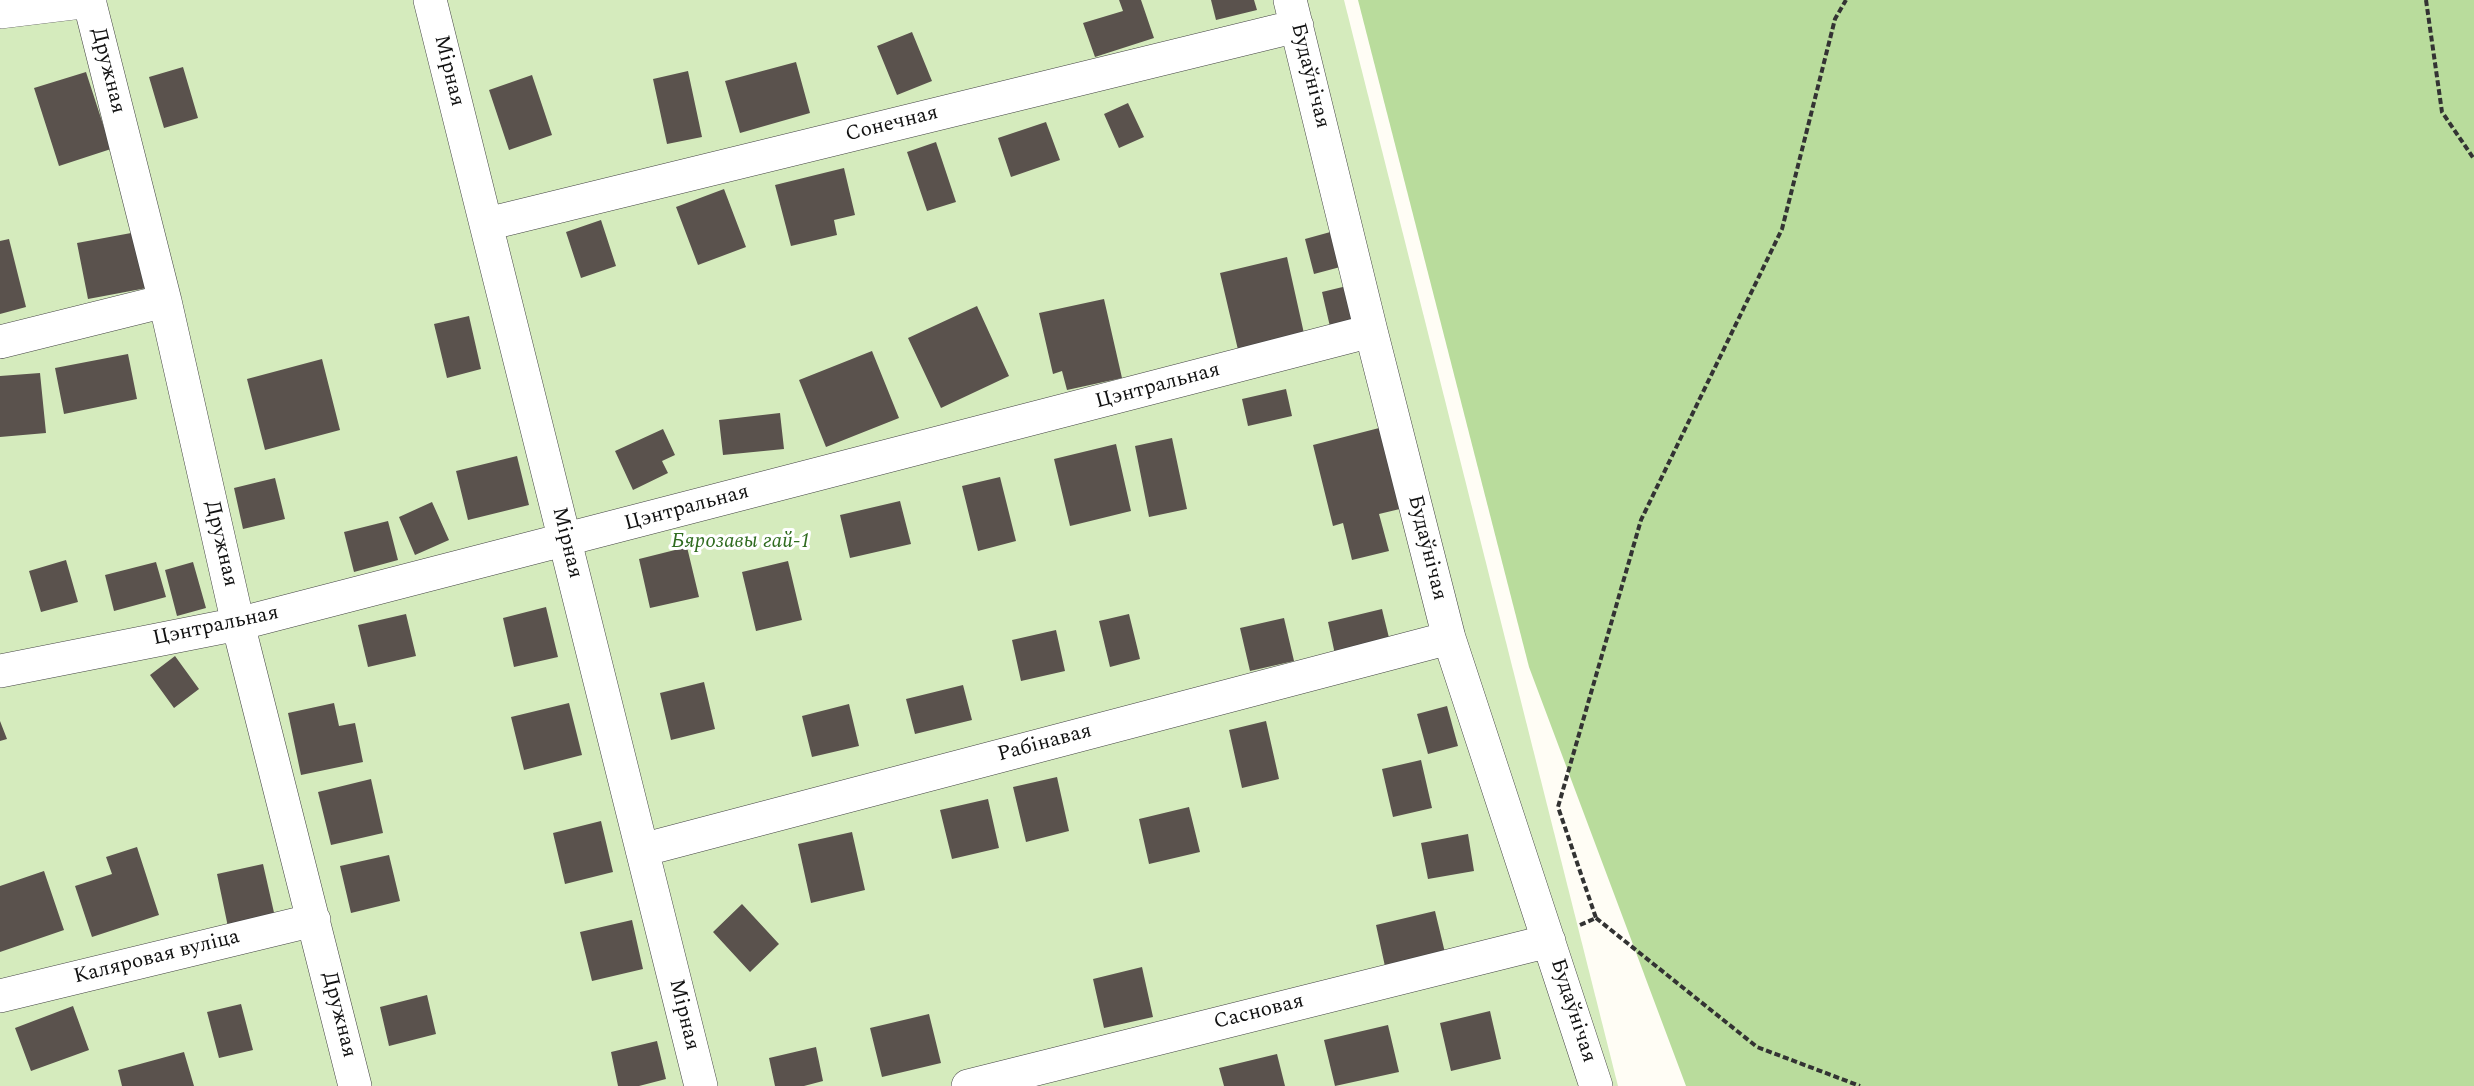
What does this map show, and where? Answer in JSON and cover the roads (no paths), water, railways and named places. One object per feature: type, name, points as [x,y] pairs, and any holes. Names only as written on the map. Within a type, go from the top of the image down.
[{"type":"street","points":[[0,12],[89,0]]},
{"type":"street","name":"Дружная","points":[[89,0],[165,301],[238,624],[355,1086]]},
{"type":"street","name":"Мірная","points":[[430,0],[701,1086]]},
{"type":"street","name":"Сонечная","points":[[487,224],[1294,13]]},
{"type":"street","name":"Будаўнічая","points":[[1294,13],[1371,332],[1449,638],[1596,1086]]},
{"type":"street","points":[[0,342],[165,301]]},
{"type":"street","name":"Цэнтральная","points":[[0,671],[238,624],[1371,332]]},
{"type":"street","name":"Рабінавая","points":[[642,850],[1449,638]]},
{"type":"street","name":"Каляровая вуліца","points":[[0,996],[314,920]]},
{"type":"street","name":"Сасновая","points":[[969,1086],[1549,941]]},
{"type":"park label","name":"Бярозавы гай-1","points":[[741,543]]}]
